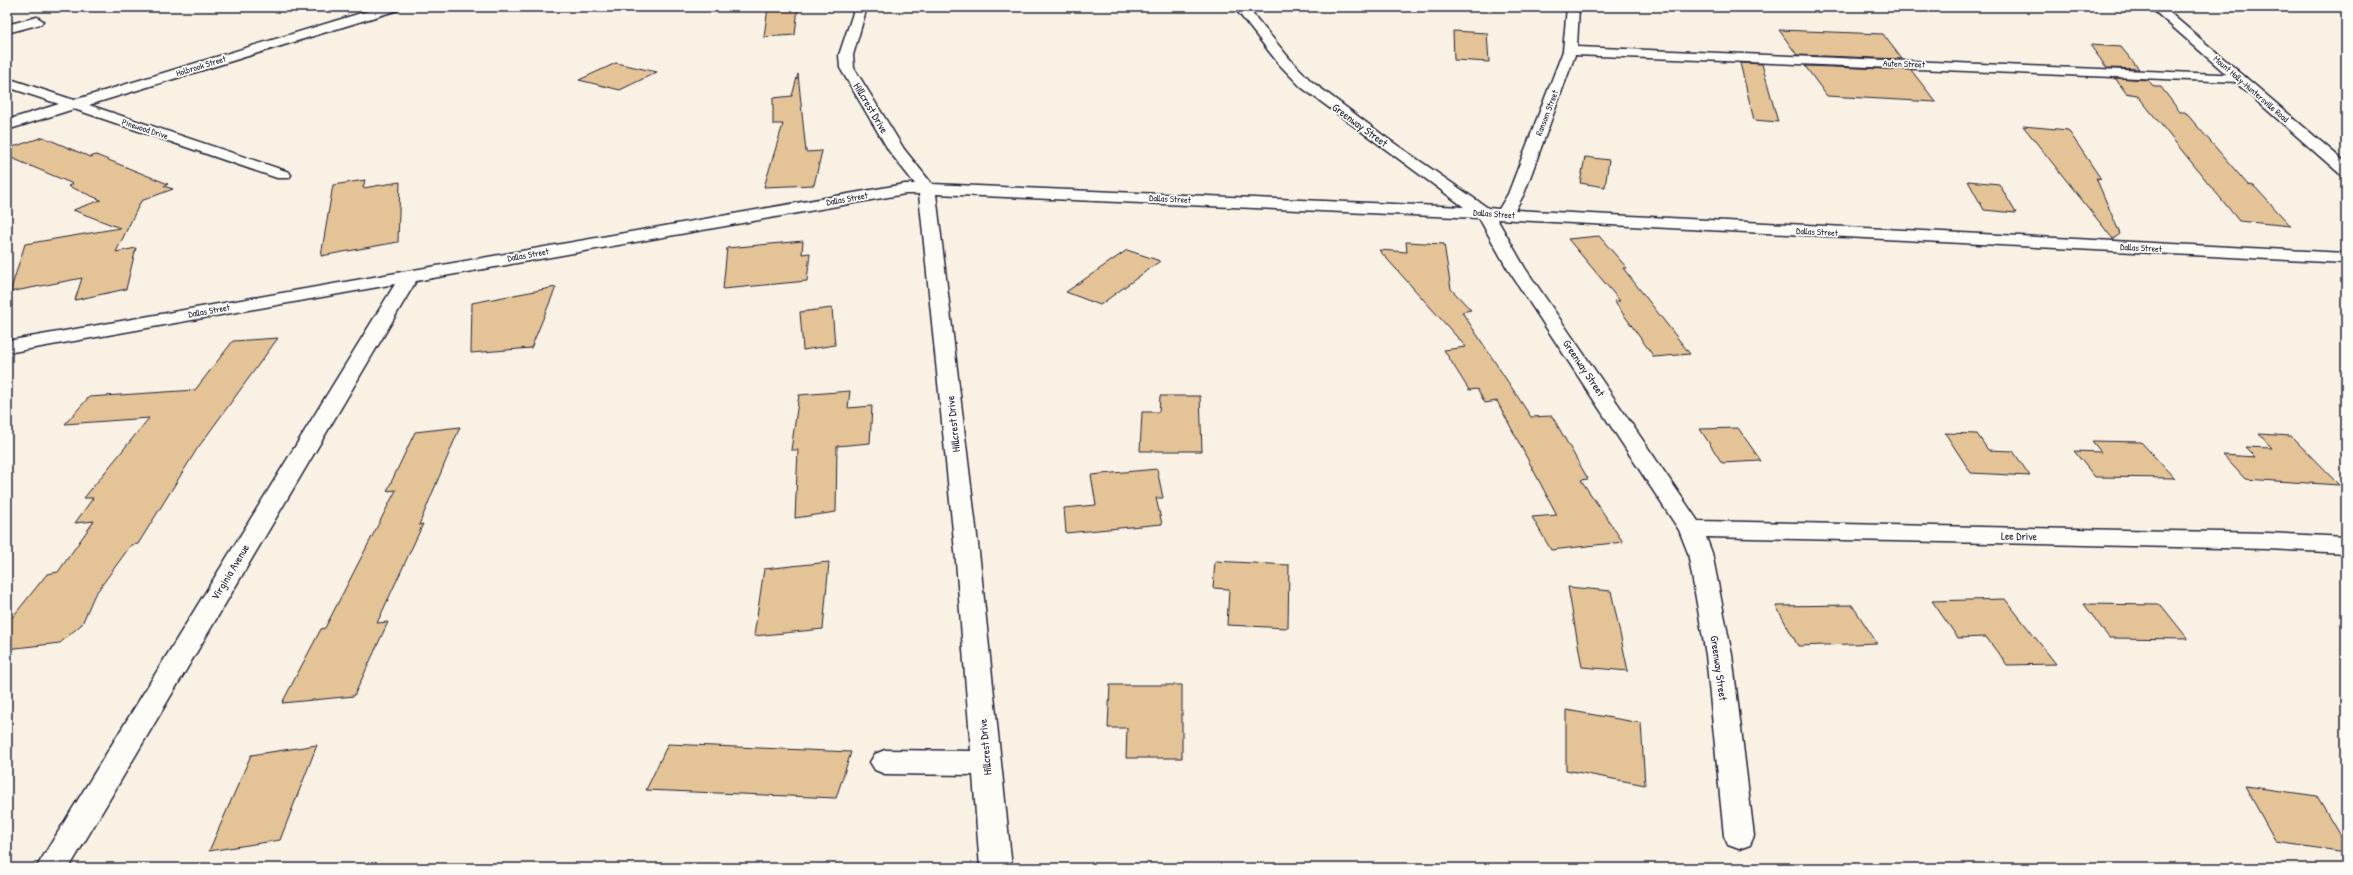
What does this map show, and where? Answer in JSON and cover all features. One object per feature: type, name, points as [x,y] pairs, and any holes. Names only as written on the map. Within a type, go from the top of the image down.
[{"type":"street","name":"Holbrook Street","points":[[7,125],[394,7]]},
{"type":"street","name":"Hillcrest Drive","points":[[861,7],[846,55],[847,68],[893,144],[927,189],[968,561],[996,868]]},
{"type":"street","name":"Greenway Street","points":[[1240,7],[1284,61],[1312,89],[1383,142],[1494,214],[1516,268],[1691,529],[1700,554],[1718,655],[1739,836]]},
{"type":"street","name":"Ransom Street","points":[[1494,214],[1516,194],[1570,51],[1573,7]]},
{"type":"street","name":"Mount Holly-Huntersville Road","points":[[2156,7],[2346,171]]},
{"type":"street","points":[[7,29],[37,21]]},
{"type":"street","name":"Auten Street","points":[[1570,51],[2238,78]]},
{"type":"street","name":"Pinewood Drive","points":[[7,82],[283,175]]},
{"type":"street","name":"Dallas Street","points":[[7,347],[905,189],[1494,214],[2346,258]]},
{"type":"street","name":"Virginia Avenue","points":[[52,868],[409,277]]},
{"type":"street","name":"Lee Drive","points":[[1691,529],[2267,541],[2346,545]]},
{"type":"street","points":[[885,762],[987,764]]},
{"type":"building","points":[[768,7],[798,7],[795,35],[764,37]]},
{"type":"building","points":[[1779,30],[1883,34],[1902,59],[1797,55]]},
{"type":"building","points":[[1453,31],[1487,33],[1489,62],[1454,60]]},
{"type":"building","points":[[2090,45],[2121,47],[2139,69],[2107,68]]},
{"type":"building","points":[[616,63],[657,72],[620,90],[579,80]]},
{"type":"building","points":[[1740,63],[1762,64],[1778,122],[1754,120]]},
{"type":"building","points":[[1805,66],[1911,70],[1936,102],[1827,96]]},
{"type":"building","points":[[798,74],[806,152],[822,151],[814,185],[764,187],[783,124],[773,124],[773,98],[792,96]]},
{"type":"building","points":[[2115,78],[2148,80],[2154,87],[2161,87],[2180,112],[2185,112],[2248,185],[2254,186],[2291,226],[2239,221],[2137,95],[2126,93]]},
{"type":"building","points":[[2023,126],[2068,130],[2101,179],[2096,178],[2120,234],[2113,239]]},
{"type":"building","points":[[43,137],[90,157],[96,155],[168,184],[164,186],[173,189],[141,201],[116,252],[136,248],[126,289],[75,300],[82,278],[10,292],[25,244],[120,228],[73,210],[101,200],[68,186],[73,184],[7,156],[7,149]]},
{"type":"building","points":[[1585,157],[1609,160],[1605,187],[1580,183]]},
{"type":"building","points":[[365,180],[363,188],[400,182],[398,242],[321,256],[333,185]]},
{"type":"building","points":[[1968,181],[1999,184],[2016,213],[1984,210]]},
{"type":"building","points":[[1599,236],[1627,268],[1623,268],[1690,354],[1654,357],[1614,301],[1620,301],[1568,239]]},
{"type":"building","points":[[803,241],[802,254],[810,253],[807,281],[723,289],[727,248]]},
{"type":"building","points":[[1406,242],[1444,244],[1451,289],[1471,310],[1462,312],[1531,417],[1552,416],[1588,479],[1581,480],[1623,542],[1551,550],[1532,517],[1557,515],[1497,401],[1485,403],[1477,389],[1469,390],[1444,350],[1466,347],[1379,250],[1407,252]]},
{"type":"building","points":[[1127,250],[1160,261],[1100,305],[1066,292]]},
{"type":"building","points":[[556,287],[531,348],[471,353],[472,303]]},
{"type":"building","points":[[832,308],[835,345],[803,350],[800,312]]},
{"type":"building","points":[[278,338],[197,449],[138,544],[131,545],[94,596],[82,624],[60,643],[7,649],[7,624],[47,574],[58,572],[94,521],[75,523],[93,498],[84,498],[149,418],[65,424],[89,397],[195,390],[233,341]]},
{"type":"building","points":[[850,391],[848,408],[872,406],[870,443],[837,446],[836,512],[795,518],[798,450],[791,450],[799,395]]},
{"type":"building","points":[[1160,396],[1200,396],[1202,451],[1140,451],[1142,412],[1159,412]]},
{"type":"building","points":[[460,427],[419,525],[423,524],[377,623],[388,622],[354,696],[282,703],[321,629],[325,628],[396,490],[387,491],[415,432]]},
{"type":"building","points":[[1738,428],[1761,461],[1722,463],[1700,429]]},
{"type":"building","points":[[1945,433],[1977,434],[1988,450],[2013,451],[2030,476],[1971,473]]},
{"type":"building","points":[[2259,434],[2291,436],[2339,485],[2245,479],[2223,455],[2255,457],[2245,447],[2272,448]]},
{"type":"building","points":[[2092,441],[2141,442],[2174,478],[2095,477],[2074,451],[2101,452]]},
{"type":"building","points":[[1157,469],[1163,498],[1156,498],[1162,524],[1066,533],[1064,508],[1096,505],[1091,475]]},
{"type":"building","points":[[1215,561],[1289,565],[1288,628],[1227,625],[1229,589],[1213,588]]},
{"type":"building","points":[[829,562],[823,629],[754,636],[764,569]]},
{"type":"building","points":[[1568,587],[1611,591],[1628,671],[1582,667]]},
{"type":"building","points":[[2005,599],[2056,664],[2007,665],[1986,637],[1958,638],[1932,601]]},
{"type":"building","points":[[2084,604],[2161,605],[2188,639],[2109,638]]},
{"type":"building","points":[[1852,605],[1877,643],[1798,646],[1776,606]]},
{"type":"building","points":[[1110,685],[1182,685],[1182,758],[1126,758],[1127,728],[1108,728]]},
{"type":"building","points":[[1566,710],[1641,723],[1645,785],[1566,770]]},
{"type":"building","points":[[668,744],[851,752],[836,798],[646,790]]},
{"type":"building","points":[[317,745],[280,840],[209,851],[251,755]]},
{"type":"building","points":[[2245,786],[2317,796],[2346,845],[2346,852],[2276,842]]}]
